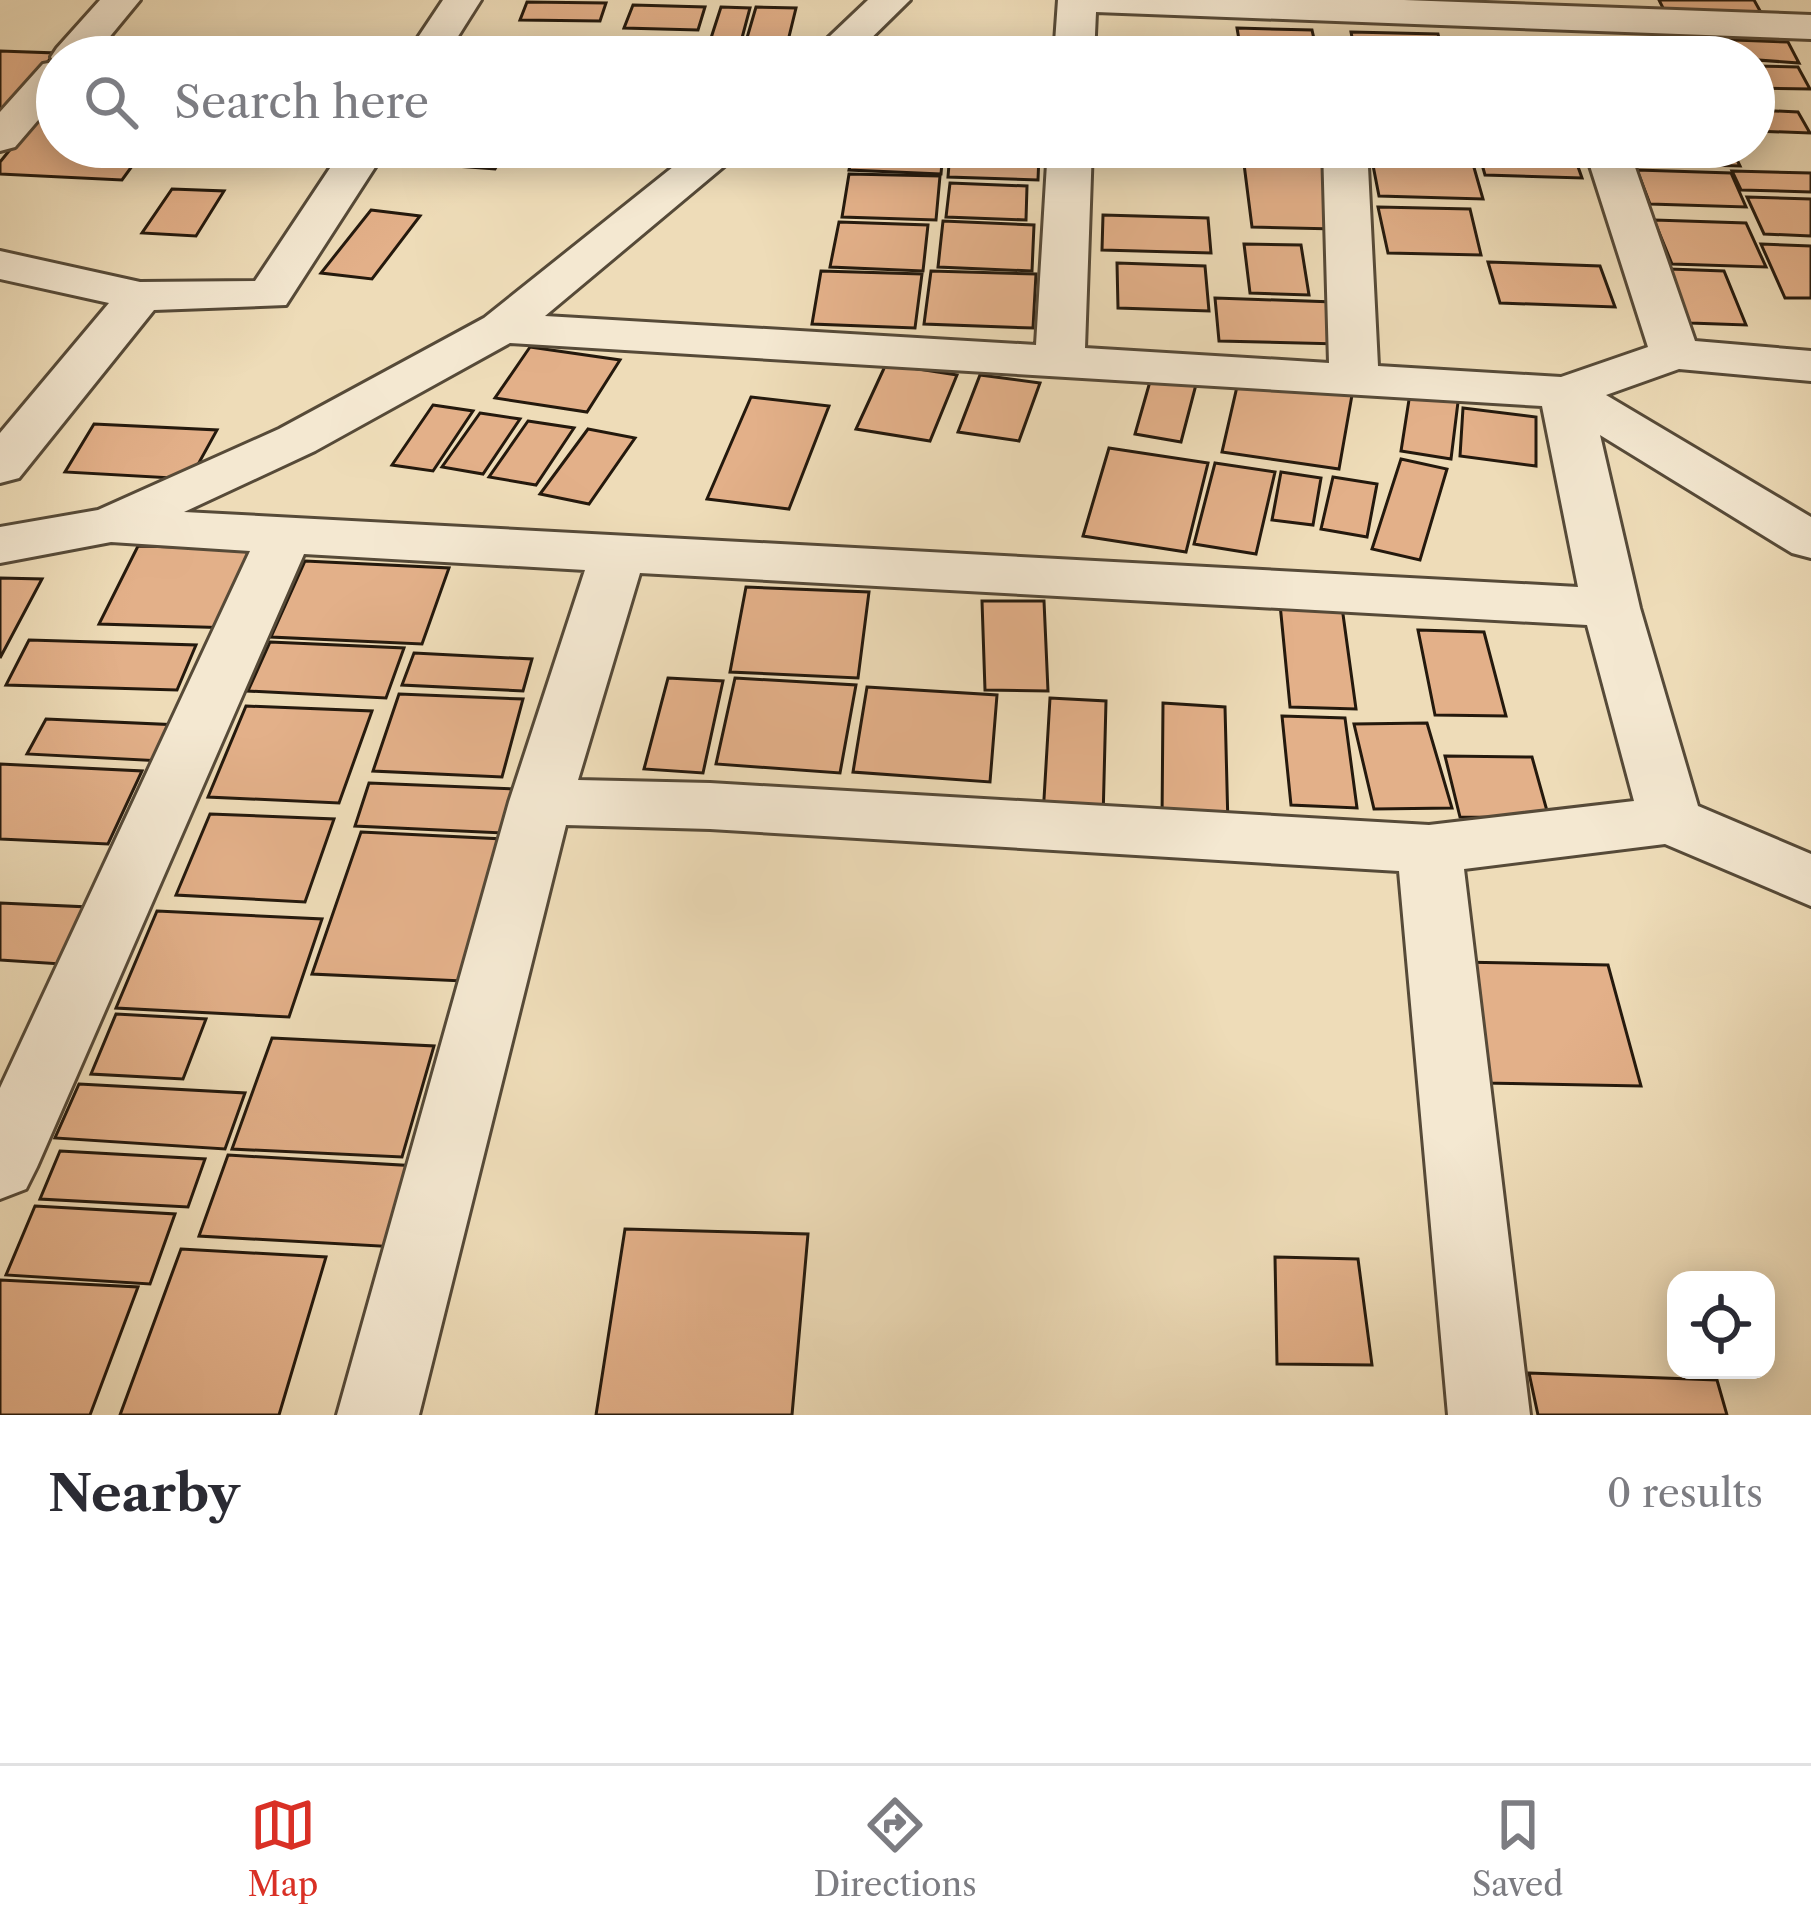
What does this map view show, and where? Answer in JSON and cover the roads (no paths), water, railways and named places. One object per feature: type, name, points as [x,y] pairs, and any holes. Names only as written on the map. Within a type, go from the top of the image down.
[{"type":"street","points":[[89,36],[121,0]]},
{"type":"street","points":[[439,36],[462,0]]},
{"type":"street","points":[[851,36],[891,0]]},
{"type":"street","points":[[1075,36],[1077,0]]},
{"type":"street","points":[[1092,0],[1811,27]]},
{"type":"street","points":[[1340,9],[1341,36]]},
{"type":"street","points":[[1563,17],[1569,36]]},
{"type":"street","points":[[0,138],[36,97]]},
{"type":"street","points":[[0,265],[140,296],[269,295],[352,168]]},
{"type":"street","points":[[111,526],[297,440],[501,328],[699,168]]},
{"type":"street","points":[[1060,362],[1069,168]]},
{"type":"street","points":[[1346,168],[1354,380]]},
{"type":"street","points":[[1613,168],[1675,354]]},
{"type":"street","points":[[0,467],[140,296]]},
{"type":"street","points":[[501,328],[1565,392],[1675,354],[1811,366]]},
{"type":"street","points":[[1565,392],[1811,541]]},
{"type":"street","points":[[1565,392],[1611,608],[1671,820]]},
{"type":"street","points":[[0,545],[111,526],[1611,608]]},
{"type":"street","points":[[0,1167],[285,536]]},
{"type":"street","points":[[378,1415],[540,802],[618,553]]},
{"type":"street","points":[[540,802],[734,807],[1429,849],[1671,820],[1811,881]]},
{"type":"street","points":[[1429,849],[1489,1415]]}]
